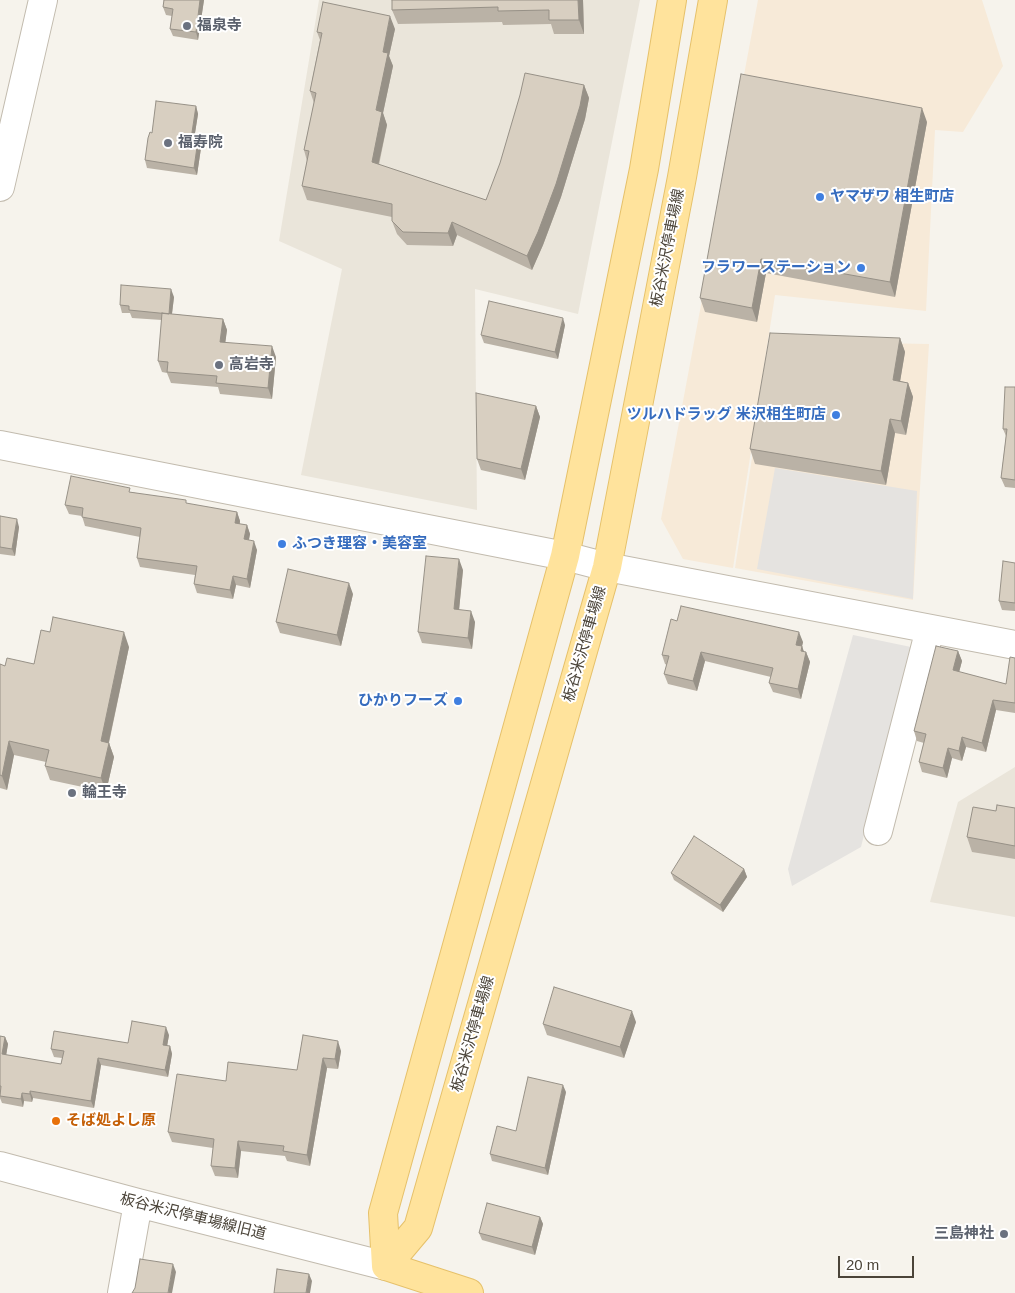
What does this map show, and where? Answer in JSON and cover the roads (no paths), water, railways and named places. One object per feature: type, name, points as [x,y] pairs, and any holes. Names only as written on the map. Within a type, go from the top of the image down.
[{"type":"main road","points":[[469,1293],[386,1266],[383,1213],[565,556],[642,178],[672,0]]},
{"type":"main road","name":"板谷米沢停車場線","points":[[386,1266],[418,1228],[607,567],[682,177],[713,0]]},
{"type":"street","points":[[0,187],[43,0]]},
{"type":"street","points":[[0,445],[565,556],[607,567],[1015,645]]},
{"type":"street","points":[[878,831],[930,629]]},
{"type":"street","name":"板谷米沢停車場線旧道","points":[[0,1166],[386,1266]]},
{"type":"street","points":[[122,1293],[138,1203]]},
{"type":"place","name":"福泉寺","points":[[187,26]]},
{"type":"place","name":"福寿院","points":[[168,143]]},
{"type":"place","name":"ヤマザワ 相生町店","points":[[820,197]]},
{"type":"place","name":"フラワーステーション","points":[[861,268]]},
{"type":"place","name":"高岩寺","points":[[219,365]]},
{"type":"place","name":"ツルハドラッグ 米沢相生町店","points":[[836,415]]},
{"type":"place","name":"ふつき理容・美容室","points":[[282,544]]},
{"type":"place","name":"ひかりフーズ","points":[[458,701]]},
{"type":"place","name":"輪王寺","points":[[72,793]]},
{"type":"place","name":"そば処よし原","points":[[56,1121]]},
{"type":"place","name":"三島神社","points":[[1004,1234]]}]
